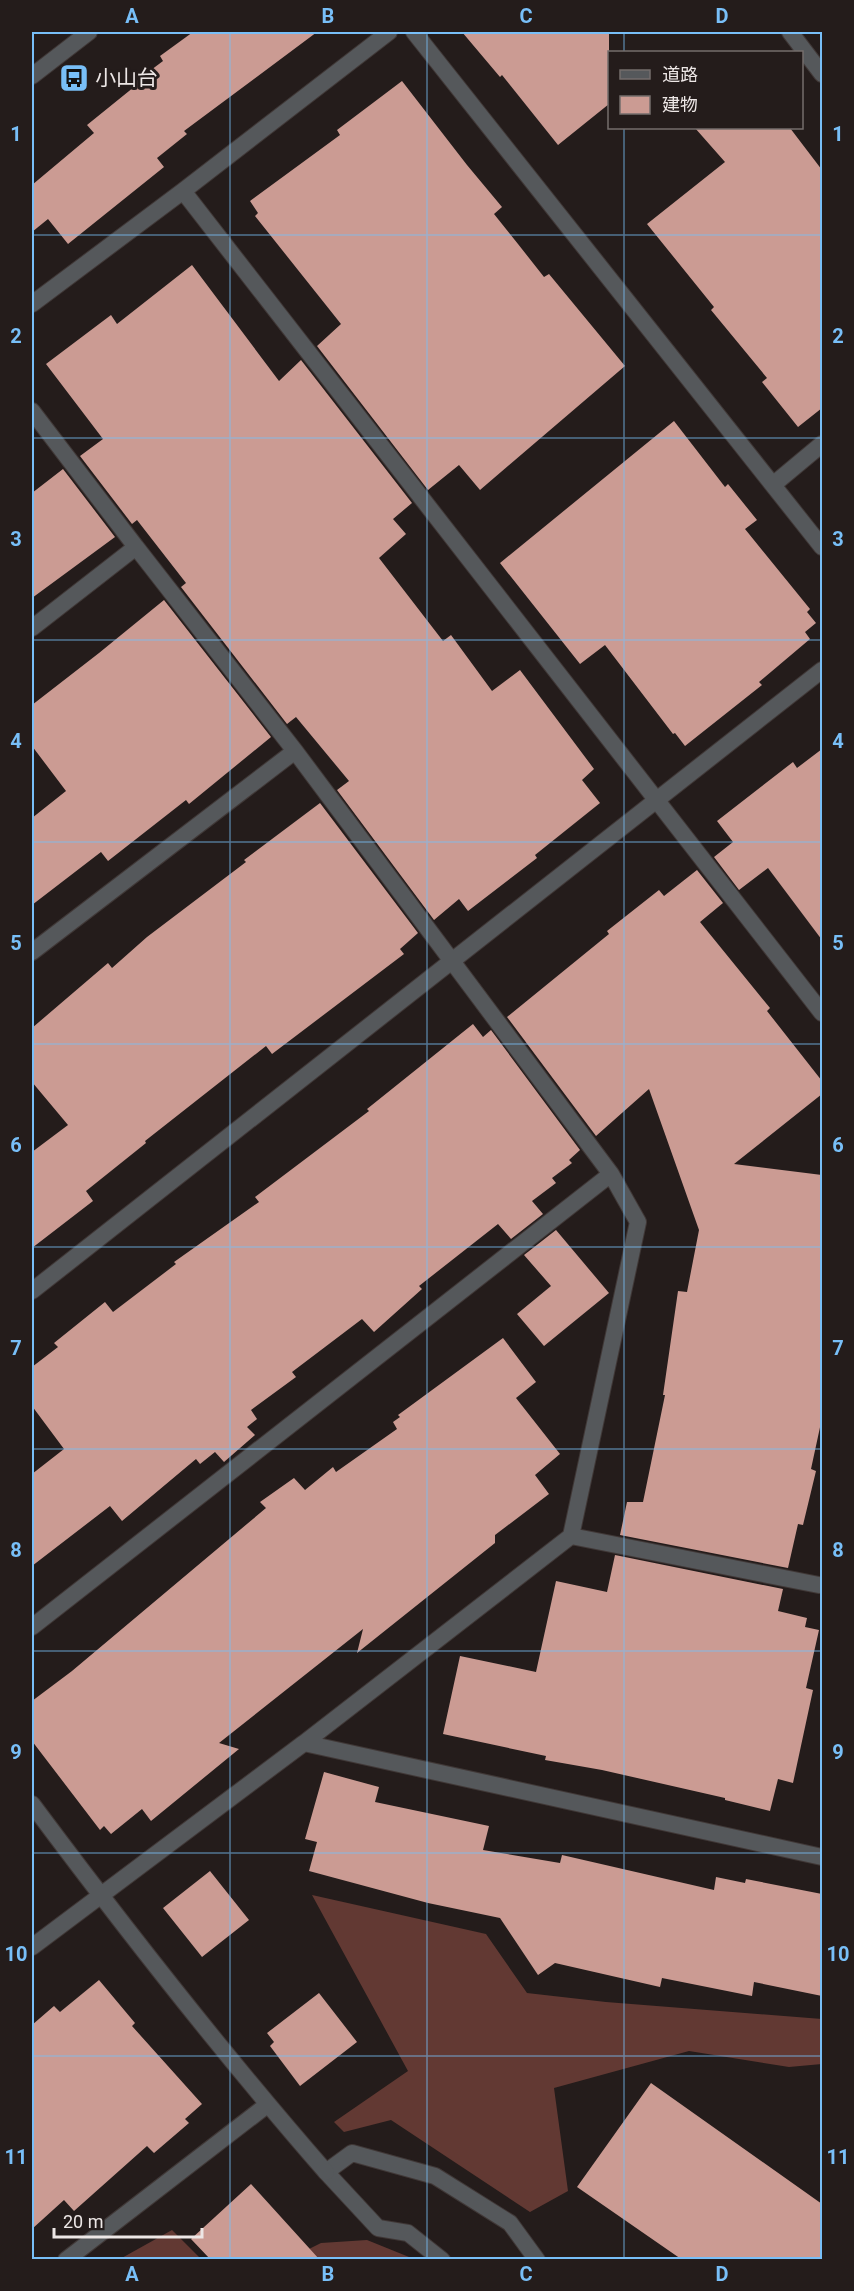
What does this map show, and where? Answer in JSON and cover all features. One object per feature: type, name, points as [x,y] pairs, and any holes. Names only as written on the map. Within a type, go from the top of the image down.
[{"type":"street","points":[[32,76],[89,32]]},
{"type":"street","points":[[32,304],[389,32]]},
{"type":"street","points":[[414,32],[822,547]]},
{"type":"street","points":[[799,34],[822,74]]},
{"type":"street","points":[[183,191],[822,1013]]},
{"type":"street","points":[[32,411],[295,751],[453,962],[610,1174],[638,1222],[571,1536],[304,1743],[99,1894],[32,1947]]},
{"type":"street","points":[[774,484],[822,444]]},
{"type":"street","points":[[32,628],[136,547]]},
{"type":"street","points":[[32,1291],[822,670]]},
{"type":"street","points":[[32,952],[295,751]]},
{"type":"street","points":[[32,1627],[610,1174]]},
{"type":"street","points":[[571,1536],[821,1581]]},
{"type":"street","points":[[304,1743],[822,1857]]},
{"type":"street","points":[[32,1804],[99,1894],[267,2105],[326,2172],[378,2228],[408,2233],[442,2259]]},
{"type":"street","points":[[66,2259],[267,2105]]},
{"type":"street","points":[[326,2172],[352,2153],[435,2176],[510,2223],[537,2259]]},
{"type":"shaded area","points":[[312,1895],[486,1934],[527,1993],[606,2002],[822,2019],[822,2064],[789,2067],[689,2051],[554,2088],[568,2191],[530,2212],[391,2120],[344,2132],[334,2122],[408,2071]]},
{"type":"shaded area","points":[[172,2230],[201,2259],[120,2259]]},
{"type":"shaded area","points":[[367,2240],[414,2259],[287,2260],[321,2243]]},
{"type":"building","points":[[193,32],[317,32],[184,131],[187,134],[157,158],[164,167],[68,244],[48,219],[32,232],[32,185],[94,133],[87,125],[134,87],[131,85],[163,61],[160,56]]},
{"type":"building","points":[[462,32],[609,32],[608,105],[558,145],[502,75],[500,77]]},
{"type":"building","points":[[402,81],[502,207],[494,214],[544,277],[549,274],[625,366],[480,490],[459,465],[428,490],[317,346],[341,324],[255,216],[258,213],[250,201],[340,135],[337,130]]},
{"type":"building","points":[[696,129],[791,129],[822,170],[822,408],[798,427],[762,382],[767,378],[711,310],[714,307],[647,224],[725,162]]},
{"type":"building","points":[[192,265],[279,381],[301,360],[412,503],[393,519],[406,534],[379,558],[443,641],[451,635],[492,691],[520,670],[594,769],[582,780],[600,803],[535,855],[537,858],[468,911],[459,899],[434,920],[337,790],[349,781],[296,717],[287,724],[181,587],[186,583],[137,520],[132,524],[80,456],[103,439],[46,364],[111,315],[117,324]]},
{"type":"building","points":[[674,421],[725,487],[728,484],[757,520],[745,529],[810,609],[807,612],[816,623],[805,632],[810,639],[759,682],[762,685],[685,746],[675,733],[673,734],[605,645],[580,664],[500,563]]},
{"type":"building","points":[[63,469],[115,537],[32,598],[32,493]]},
{"type":"building","points":[[164,600],[271,737],[189,804],[186,800],[108,861],[101,852],[32,905],[32,818],[66,791],[32,746],[32,705]]},
{"type":"building","points":[[822,749],[822,940],[768,868],[739,890],[714,857],[733,842],[717,821],[793,762],[797,768]]},
{"type":"building","points":[[320,803],[418,933],[400,949],[404,954],[272,1054],[266,1046],[145,1141],[146,1143],[86,1191],[93,1201],[32,1248],[32,1152],[68,1125],[32,1082],[32,1028],[108,963],[112,968],[147,937],[246,862],[244,860]]},
{"type":"building","points":[[697,870],[723,903],[700,922],[770,1008],[767,1011],[822,1081],[822,1094],[734,1164],[822,1175],[822,1418],[811,1469],[816,1471],[803,1525],[798,1524],[788,1568],[620,1535],[627,1502],[643,1502],[665,1395],[663,1395],[678,1291],[687,1292],[699,1230],[649,1089],[596,1136],[507,1017],[609,934],[607,931],[659,890],[664,896]]},
{"type":"building","points":[[473,1024],[483,1037],[491,1030],[580,1150],[569,1160],[572,1163],[552,1178],[556,1183],[532,1201],[543,1214],[511,1239],[498,1224],[419,1286],[422,1289],[374,1332],[362,1319],[292,1372],[296,1377],[251,1410],[257,1419],[247,1427],[255,1435],[224,1462],[215,1452],[200,1464],[196,1459],[122,1521],[110,1506],[32,1566],[32,1474],[64,1449],[32,1406],[32,1367],[58,1347],[54,1343],[105,1302],[113,1312],[176,1264],[174,1262],[259,1202],[255,1197],[369,1111],[367,1109]]},
{"type":"building","points":[[556,1230],[609,1293],[544,1346],[517,1314],[551,1286],[524,1255]]},
{"type":"building","points":[[503,1338],[536,1382],[516,1398],[560,1454],[535,1475],[549,1494],[495,1535],[495,1543],[357,1653],[363,1629],[219,1743],[239,1749],[151,1821],[142,1809],[111,1834],[104,1826],[100,1830],[32,1741],[32,1701],[72,1671],[266,1508],[260,1502],[294,1478],[305,1490],[333,1467],[336,1472],[397,1429],[393,1422],[400,1417],[398,1415]]},
{"type":"building","points":[[615,1555],[783,1589],[778,1611],[807,1618],[805,1627],[819,1630],[806,1688],[813,1690],[793,1783],[778,1779],[770,1811],[725,1800],[725,1798],[602,1770],[545,1760],[546,1756],[443,1734],[460,1656],[536,1672],[556,1581],[607,1592]]},
{"type":"building","points":[[324,1772],[379,1787],[375,1802],[489,1826],[483,1850],[560,1863],[562,1855],[714,1890],[716,1877],[745,1883],[746,1879],[822,1894],[822,1996],[754,1982],[752,1996],[662,1978],[660,1987],[555,1963],[538,1975],[500,1918],[428,1903],[309,1871],[317,1842],[305,1839]]},
{"type":"building","points":[[210,1871],[249,1920],[202,1957],[163,1908]]},
{"type":"building","points":[[99,1980],[135,2023],[132,2026],[202,2104],[185,2119],[189,2123],[154,2153],[147,2146],[74,2211],[64,2200],[32,2229],[32,2025],[54,2006],[60,2012]]},
{"type":"building","points":[[319,1993],[357,2042],[300,2086],[270,2046],[274,2042],[267,2033]]},
{"type":"building","points":[[651,2083],[822,2204],[822,2259],[681,2259],[577,2187]]},
{"type":"building","points":[[251,2184],[319,2259],[210,2259],[191,2239]]},
{"type":"place","name":"小山台","points":[[74,78]]}]
